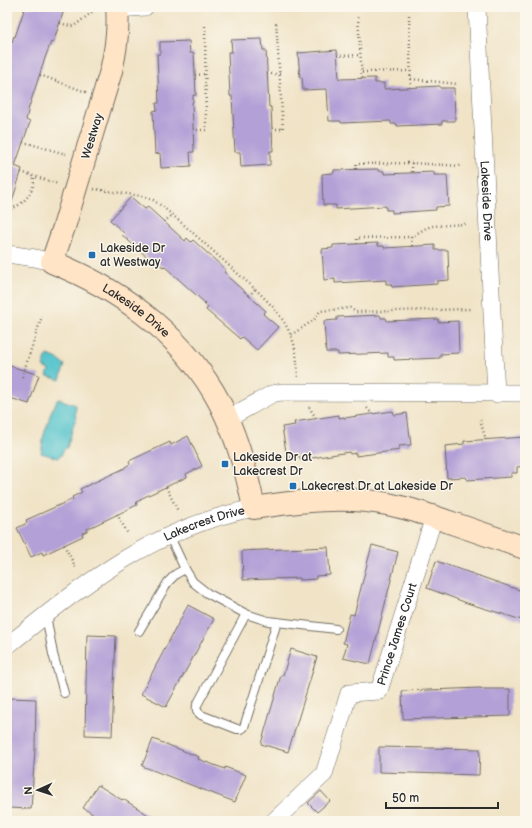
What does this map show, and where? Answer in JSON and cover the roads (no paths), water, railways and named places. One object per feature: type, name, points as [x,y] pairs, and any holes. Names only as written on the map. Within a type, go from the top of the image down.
[{"type":"street","points":[[111,8],[145,7]]},
{"type":"street","name":"Lakeside Drive","points":[[477,7],[496,394]]},
{"type":"street","name":"Westway","points":[[52,262],[111,71],[117,45],[111,8]]},
{"type":"street","name":"Lakeside Drive","points":[[7,254],[52,262],[76,272],[121,297],[161,329],[195,365],[213,391],[227,419],[243,464],[254,508]]},
{"type":"street","points":[[227,419],[272,394],[282,392],[525,393]]},
{"type":"street","name":"Lakecrest Drive","points":[[7,646],[89,582],[127,557],[168,535],[190,526],[254,508],[307,501],[365,501],[417,511],[525,548]]},
{"type":"street","name":"Prince James Court","points":[[274,821],[324,774],[349,693],[379,691],[434,517]]},
{"type":"lane","points":[[168,535],[193,582],[246,614],[255,618],[277,622],[336,629]]},
{"type":"lane","points":[[139,631],[168,582],[176,574],[185,569]]},
{"type":"lane","points":[[246,614],[196,709],[201,715],[237,729],[244,727],[277,622]]},
{"type":"lane","points":[[46,615],[53,654],[64,693]]},
{"type":"water","points":[[47,355],[56,358],[65,365],[60,380],[47,376],[49,370],[43,367]]},
{"type":"water","points":[[59,399],[76,405],[76,417],[67,448],[65,448],[58,458],[41,453],[42,441],[52,409]]},
{"type":"place","name":"Lakeside Dr at Westway","points":[[92,255]]},
{"type":"place","name":"Lakeside Dr at Lakecrest Dr","points":[[225,464]]},
{"type":"place","name":"Lakecrest Dr at Lakeside Dr","points":[[293,486]]}]
